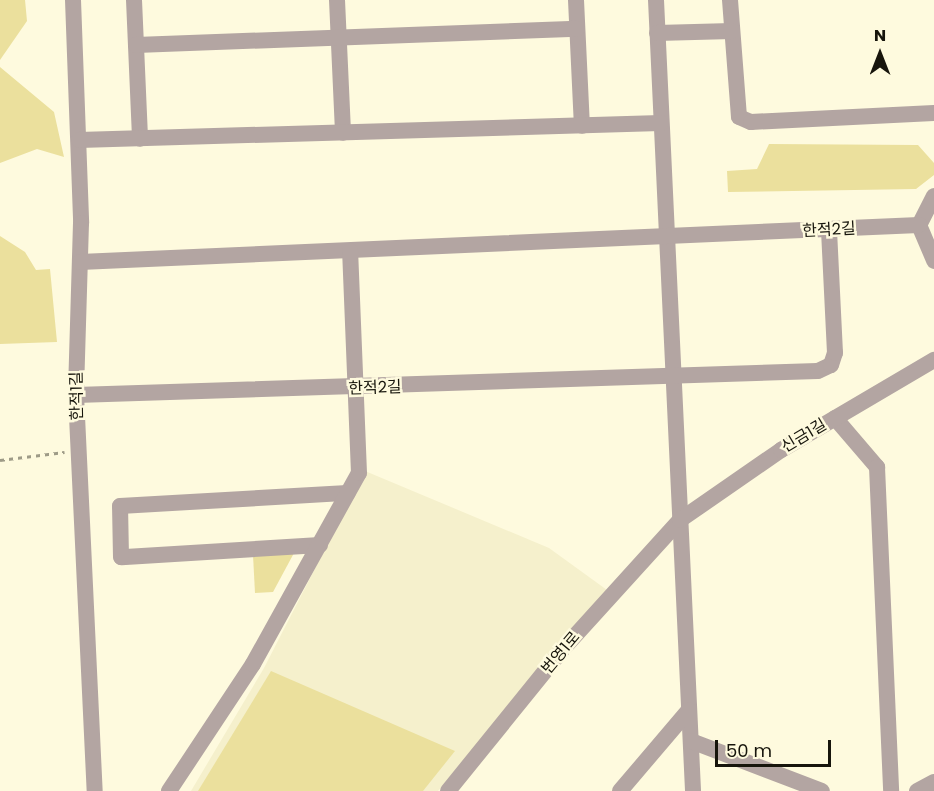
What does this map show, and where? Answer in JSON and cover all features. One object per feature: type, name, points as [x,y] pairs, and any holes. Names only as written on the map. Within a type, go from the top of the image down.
[{"type":"street","name":"한적1길","points":[[73,0],[79,140],[80,262],[76,395],[95,791]]},
{"type":"street","points":[[134,0],[140,139]]},
{"type":"street","points":[[337,0],[343,133]]},
{"type":"street","points":[[576,0],[582,126]]},
{"type":"street","points":[[656,0],[693,791]]},
{"type":"street","points":[[730,0],[735,105],[739,117],[751,122],[934,113]]},
{"type":"street","points":[[136,45],[577,29]]},
{"type":"street","points":[[657,33],[732,31]]},
{"type":"street","points":[[79,140],[661,123]]},
{"type":"street","points":[[934,196],[919,225],[934,261]]},
{"type":"street","name":"한적2길","points":[[80,262],[919,225]]},
{"type":"street","name":"한적2길","points":[[76,395],[356,389],[818,371],[831,365],[835,353],[829,230]]},
{"type":"street","points":[[169,791],[217,723],[359,473],[350,251]]},
{"type":"street","name":"신금1길","points":[[680,520],[835,418],[934,360]]},
{"type":"street","points":[[835,418],[878,467],[891,791]]},
{"type":"street","points":[[320,545],[122,557],[120,506],[348,493]]},
{"type":"street","name":"번영1로","points":[[448,791],[563,650],[680,520]]},
{"type":"street","points":[[620,791],[689,710]]},
{"type":"street","points":[[691,741],[822,791]]},
{"type":"street","points":[[917,791],[934,782]]},
{"type":"path","points":[[0,460],[79,450]]},
{"type":"shaded area","points":[[0,0],[25,0],[27,21],[0,60]]},
{"type":"shaded area","points":[[0,67],[54,112],[64,157],[37,149],[0,163]]},
{"type":"shaded area","points":[[769,144],[918,145],[934,163],[934,175],[916,189],[728,192],[727,171],[757,169]]},
{"type":"shaded area","points":[[0,236],[25,252],[36,270],[50,269],[57,342],[0,344]]},
{"type":"shaded area","points":[[365,471],[549,548],[607,590],[438,791],[191,791],[264,668]]},
{"type":"shaded area","points":[[294,553],[273,592],[255,593],[253,555]]},
{"type":"shaded area","points":[[271,671],[455,751],[423,791],[198,791]]}]
